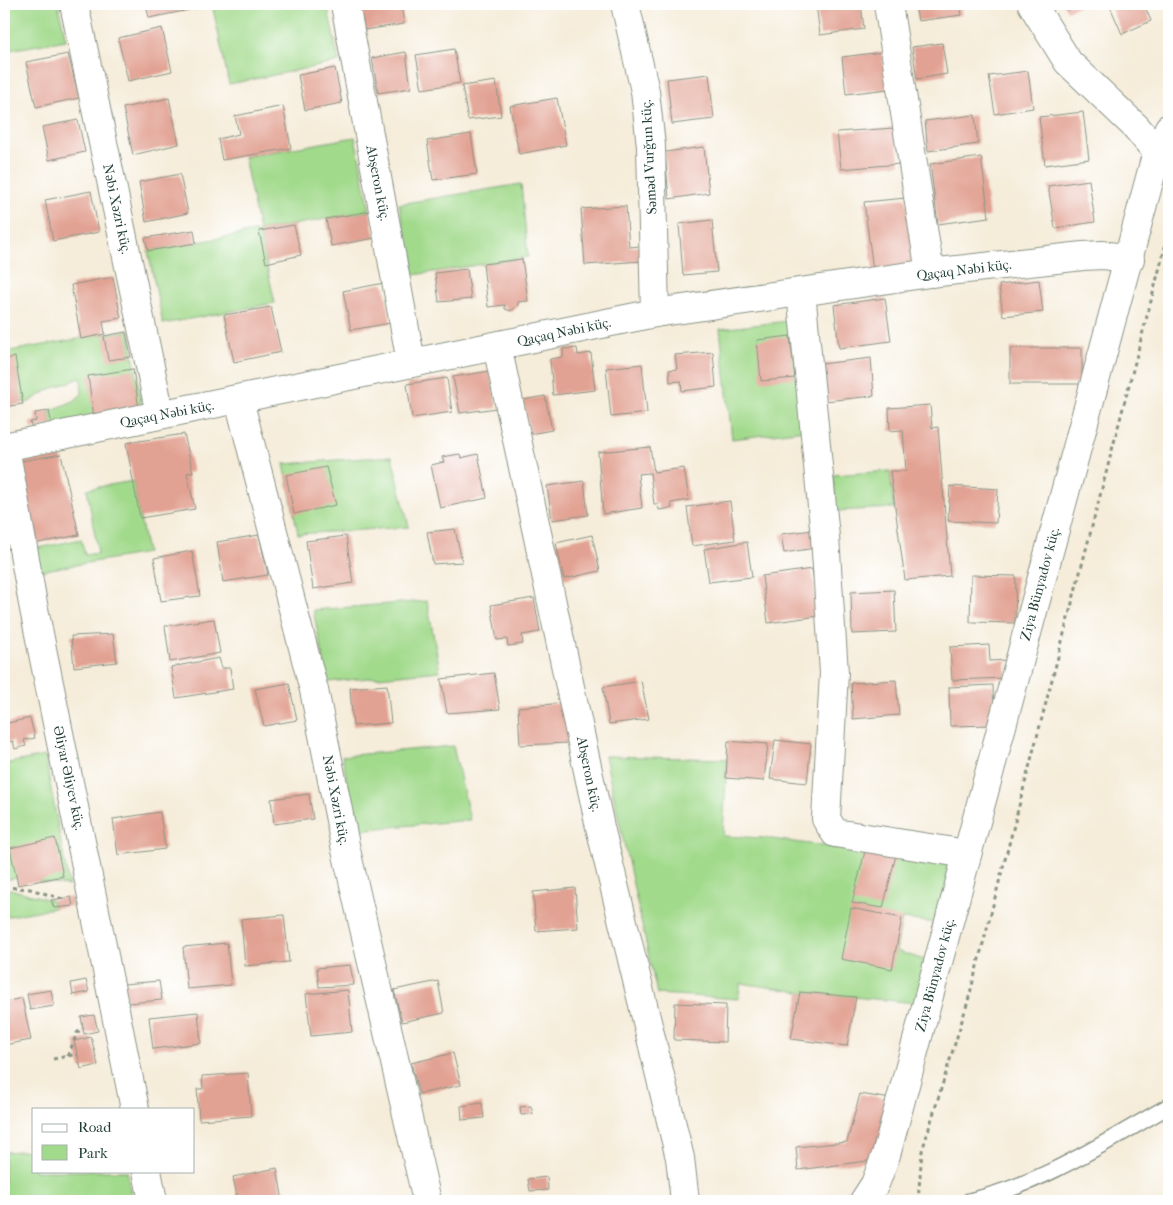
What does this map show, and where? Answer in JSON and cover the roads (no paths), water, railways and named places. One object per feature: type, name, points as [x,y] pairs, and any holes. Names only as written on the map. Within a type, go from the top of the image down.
[{"type":"street","name":"Nəbi Xəzri küç.","points":[[74,4],[160,414]]},
{"type":"street","name":"Abşeron küç.","points":[[345,4],[412,362]]},
{"type":"street","name":"Səməd Vurğun küç.","points":[[625,4],[645,91],[651,146],[655,313]]},
{"type":"street","points":[[888,4],[930,273]]},
{"type":"street","points":[[1032,4],[1068,62],[1136,128],[1157,152]]},
{"type":"street","name":"Ziya Bünyadov küç.","points":[[864,1201],[875,1184],[886,1155],[1130,259],[1157,152],[1169,128]]},
{"type":"street","name":"Qaçaq Nəbi küç.","points":[[4,447],[160,414],[240,400],[412,362],[655,313],[930,273],[1083,256],[1103,255],[1130,259]]},
{"type":"street","points":[[800,292],[825,537],[834,673],[826,819],[835,832],[967,854]]},
{"type":"street","name":"Abşeron küç.","points":[[498,346],[600,827],[680,1158],[685,1201]]},
{"type":"street","name":"Nəbi Xəzri küç.","points":[[240,400],[314,690],[346,850],[427,1201]]},
{"type":"street","name":"Əliyar Əliyev küç.","points":[[4,447],[33,604],[135,1108]]},
{"type":"street","points":[[147,1172],[153,1201]]},
{"type":"lane","points":[[969,1201],[1012,1190],[1064,1164],[1169,1106]]}]
